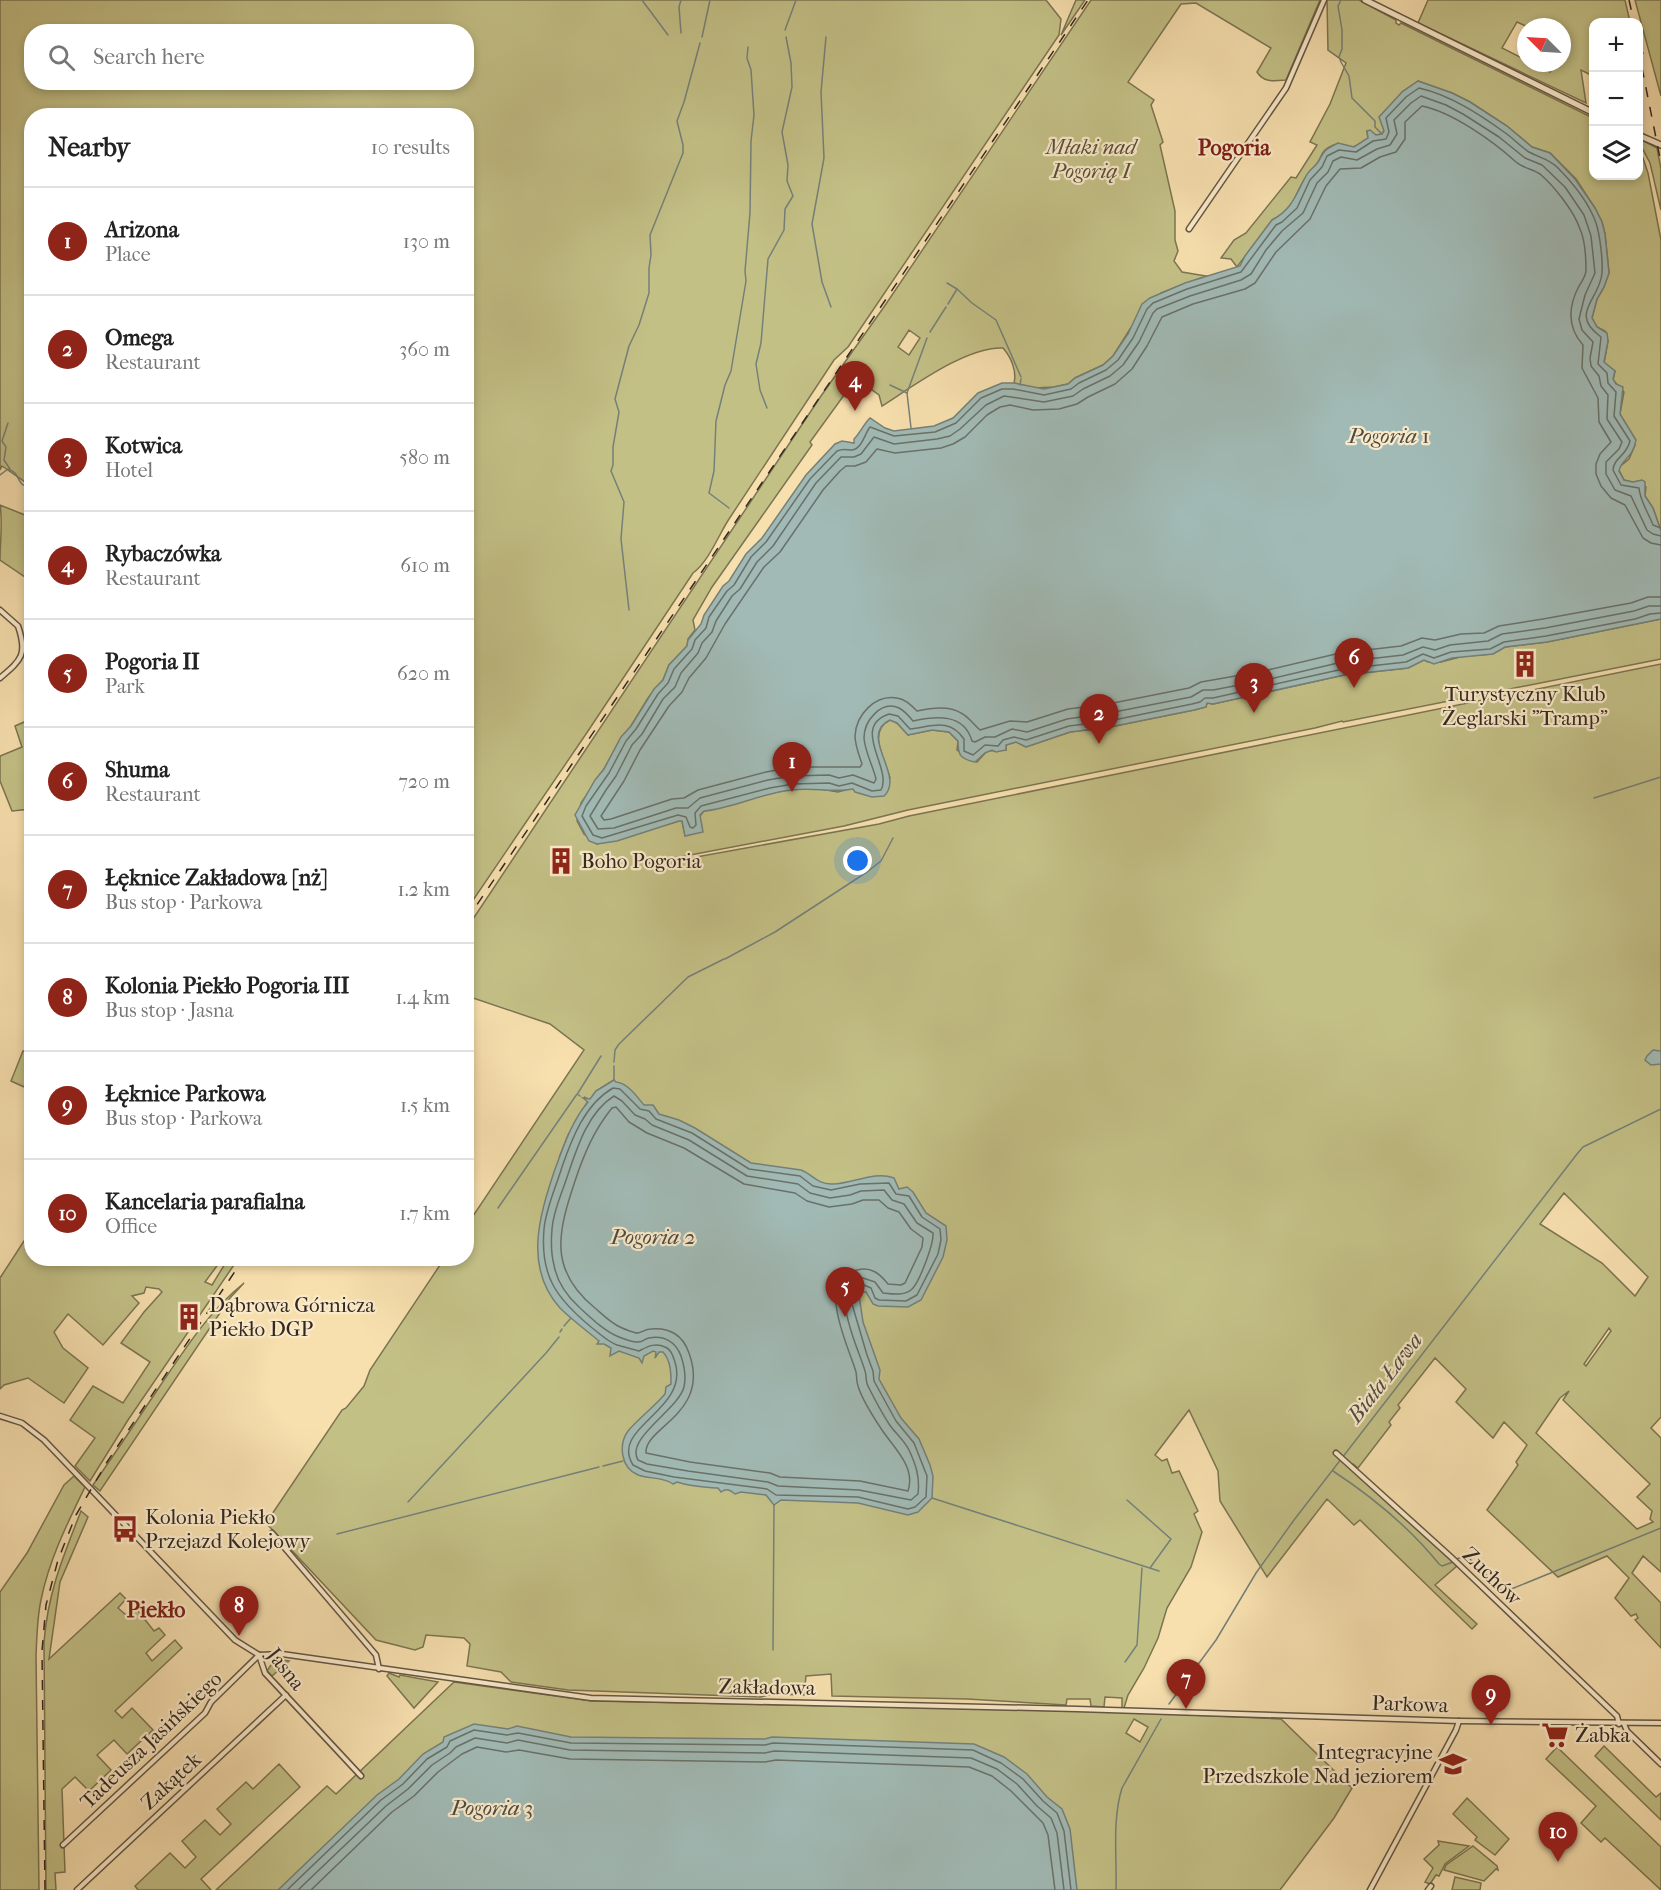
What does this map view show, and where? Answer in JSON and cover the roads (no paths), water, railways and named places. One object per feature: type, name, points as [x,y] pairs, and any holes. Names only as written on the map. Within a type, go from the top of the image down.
[{"type":"street","points":[[1189,229],[1286,88],[1324,0]]},
{"type":"street","points":[[1365,0],[1589,111]]},
{"type":"street","points":[[1643,137],[1661,145]]},
{"type":"street","points":[[0,610],[18,626],[22,654],[17,664],[0,678]]},
{"type":"street","name":"Jasna","points":[[0,1416],[22,1423],[44,1440],[232,1638],[259,1655],[264,1671],[362,1776]]},
{"type":"street","name":"Zuchów","points":[[1337,1454],[1451,1557],[1617,1716],[1627,1731],[1661,1764]]},
{"type":"street","points":[[272,1533],[376,1655],[379,1669]]},
{"type":"street","name":"Zakładowa","points":[[259,1655],[282,1654],[591,1698],[1157,1712]]},
{"type":"street","name":"Tadeusza Jasińskiego","points":[[63,1845],[204,1714],[211,1702],[259,1655]]},
{"type":"street","name":"Zakątek","points":[[77,1890],[286,1695]]},
{"type":"street","name":"Parkowa","points":[[1157,1712],[1459,1721],[1661,1723]]},
{"type":"street","points":[[1370,1890],[1459,1721]]},
{"type":"water","name":"Pogoria 1","points":[[1418,81],[1470,102],[1507,126],[1532,147],[1550,153],[1575,179],[1602,222],[1609,273],[1597,299],[1592,318],[1597,327],[1607,333],[1608,341],[1604,362],[1615,371],[1613,379],[1616,384],[1623,387],[1620,414],[1636,440],[1630,455],[1619,471],[1624,480],[1645,482],[1645,496],[1653,508],[1661,531],[1661,619],[1547,642],[1505,647],[1493,654],[1452,658],[1434,664],[1424,660],[1408,668],[1344,675],[1213,704],[1207,703],[1206,707],[1194,710],[1110,727],[1070,732],[1026,747],[1016,742],[1006,745],[1006,750],[996,752],[992,750],[985,753],[975,762],[961,756],[958,741],[949,732],[932,730],[908,735],[897,723],[890,720],[881,727],[878,735],[890,778],[889,788],[884,796],[872,797],[855,792],[853,789],[800,789],[704,811],[700,815],[703,832],[685,836],[682,821],[679,821],[617,841],[597,844],[589,841],[575,815],[621,737],[631,726],[654,689],[663,680],[669,665],[687,646],[688,640],[701,624],[704,615],[746,554],[762,538],[806,475],[835,444],[842,441],[854,443],[854,439],[870,418],[894,431],[934,426],[953,418],[978,393],[1002,383],[1044,389],[1068,384],[1075,378],[1103,365],[1113,356],[1128,334],[1142,304],[1150,298],[1185,283],[1240,266],[1272,220],[1289,206],[1307,174],[1325,151],[1338,143],[1354,147],[1368,138],[1367,131],[1370,130],[1376,135],[1382,134],[1384,131],[1379,117],[1402,92]]},
{"type":"water","points":[[1653,1050],[1661,1051],[1661,1064],[1651,1065],[1645,1060]]},
{"type":"water","name":"Pogoria 2","points":[[614,1080],[628,1088],[644,1105],[653,1105],[659,1114],[695,1128],[751,1163],[801,1170],[826,1184],[839,1184],[878,1176],[894,1178],[899,1189],[907,1187],[913,1192],[926,1213],[946,1226],[947,1240],[943,1257],[921,1300],[908,1307],[878,1306],[873,1304],[866,1292],[859,1295],[863,1322],[880,1370],[879,1379],[901,1418],[919,1439],[933,1476],[932,1498],[918,1512],[908,1515],[858,1503],[781,1500],[774,1505],[766,1495],[741,1492],[735,1494],[728,1490],[721,1492],[718,1488],[677,1482],[673,1484],[665,1480],[638,1475],[628,1467],[622,1449],[625,1437],[632,1426],[665,1394],[666,1387],[671,1384],[668,1359],[663,1352],[659,1352],[655,1358],[656,1352],[653,1351],[644,1356],[642,1363],[639,1358],[619,1351],[610,1356],[611,1348],[604,1344],[597,1344],[599,1341],[560,1308],[549,1293],[538,1259],[540,1224],[544,1207],[568,1136],[588,1102],[583,1098],[590,1099],[596,1091]]},
{"type":"water","name":"Pogoria 3","points":[[474,1724],[508,1729],[517,1726],[571,1737],[765,1739],[772,1737],[974,1744],[1004,1757],[1027,1774],[1047,1797],[1062,1809],[1070,1829],[1077,1890],[278,1890],[377,1795],[399,1779],[423,1754],[443,1742],[444,1737]]},
{"type":"waterway","points":[[642,0],[668,35]]},
{"type":"waterway","points":[[681,0],[679,7],[681,33]]},
{"type":"waterway","points":[[702,37],[710,0]]},
{"type":"waterway","points":[[785,30],[796,0]]},
{"type":"waterway","name":"Pogoria","points":[[1341,0],[1338,6],[1342,30],[1342,49],[1339,57],[1349,76],[1352,98],[1375,121],[1375,127],[1382,134]]},
{"type":"waterway","points":[[767,408],[760,390],[756,364],[761,343],[768,259],[784,230],[785,209],[793,196],[787,181],[788,165],[782,132],[792,87],[791,63],[786,37]]},
{"type":"waterway","points":[[826,37],[821,92],[824,158],[812,224],[822,282],[831,307]]},
{"type":"waterway","points":[[629,610],[621,539],[624,502],[611,471],[619,412],[615,399],[629,346],[639,325],[649,293],[650,235],[683,153],[677,121],[700,43]]},
{"type":"waterway","points":[[729,508],[709,493],[714,471],[716,421],[731,371],[746,281],[754,115],[751,70],[747,58],[748,47]]},
{"type":"waterway","points":[[947,283],[957,289],[948,304]]},
{"type":"waterway","points":[[957,289],[996,320],[1021,377]]},
{"type":"waterway","points":[[930,332],[946,307]]},
{"type":"waterway","points":[[911,428],[907,393],[927,338]]},
{"type":"waterway","points":[[1020,385],[1021,379]]},
{"type":"waterway","points":[[890,385],[907,393]]},
{"type":"waterway","points":[[8,423],[2,441],[6,447],[4,460],[10,469]]},
{"type":"waterway","points":[[0,475],[8,469],[16,474],[24,485]]},
{"type":"waterway","points":[[1594,798],[1661,777]]},
{"type":"waterway","points":[[725,959],[775,932],[867,872],[881,861],[893,838]]},
{"type":"waterway","points":[[614,1062],[615,1050],[619,1044],[688,977],[724,959]]},
{"type":"waterway","points":[[578,1093],[601,1056]]},
{"type":"waterway","points":[[614,1066],[614,1080]]},
{"type":"waterway","points":[[498,1208],[577,1094],[580,1096]]},
{"type":"waterway","name":"Biała Ława","points":[[1169,1704],[1216,1640],[1256,1573],[1294,1520],[1577,1154],[1583,1147],[1661,1109]]},
{"type":"waterway","points":[[564,1326],[571,1318]]},
{"type":"waterway","points":[[408,1502],[559,1337]]},
{"type":"waterway","points":[[603,1466],[623,1461]]},
{"type":"waterway","points":[[337,1534],[599,1467]]},
{"type":"waterway","points":[[1333,1471],[1389,1513],[1439,1564],[1442,1566],[1453,1562]]},
{"type":"waterway","points":[[932,1498],[1159,1571]]},
{"type":"waterway","points":[[1127,1500],[1171,1539],[1150,1568]]},
{"type":"waterway","points":[[773,1650],[774,1505]]},
{"type":"waterway","points":[[1456,1559],[1467,1556],[1504,1592],[1661,1528]]},
{"type":"waterway","points":[[1125,1662],[1137,1645],[1142,1568]]},
{"type":"waterway","name":"Biała Ława","points":[[1116,1890],[1116,1826],[1122,1788],[1161,1719]]},
{"type":"railway","points":[[474,909],[1088,0]]},
{"type":"railway","points":[[1629,0],[1633,18]]},
{"type":"railway","points":[[1643,72],[1661,163]]},
{"type":"railway","points":[[45,1890],[42,1651],[46,1605],[58,1560],[76,1515],[107,1462],[239,1266]]},
{"type":"place","name":"Rybaczówka","points":[[855,411]]},
{"type":"place","name":"Turystyczny Klub Żeglarski \"Tramp\"","points":[[1525,664]]},
{"type":"place","name":"Shuma","points":[[1354,688]]},
{"type":"place","name":"Kotwica","points":[[1254,713]]},
{"type":"place","name":"Omega","points":[[1099,744]]},
{"type":"place","name":"Arizona","points":[[792,792]]},
{"type":"place","name":"Boho Pogoria","points":[[561,861]]},
{"type":"place","name":"Dąbrowa Górnicza Piekło DGP","points":[[189,1317]]},
{"type":"place","name":"Pogoria II","points":[[845,1317]]},
{"type":"place","name":"Kolonia Piekło Przejazd Kolejowy","points":[[125,1529]]},
{"type":"place","name":"Kolonia Piekło Pogoria III","points":[[239,1636]]},
{"type":"place","name":"Łęknice Zakładowa [nż]","points":[[1186,1709]]},
{"type":"place","name":"Łęknice Parkowa","points":[[1491,1725]]},
{"type":"place","name":"Żabka","points":[[1555,1735]]},
{"type":"place","name":"Integracyjne Przedszkole Nad jeziorem","points":[[1453,1764]]},
{"type":"place","name":"Kancelaria parafialna","points":[[1558,1862]]},
{"type":"district","name":"Pogoria","points":[[1234,148]]},
{"type":"district","name":"Piekło","points":[[156,1610]]},
{"type":"park label","name":"Młaki nad Pogorią I","points":[[1091,159]]}]
